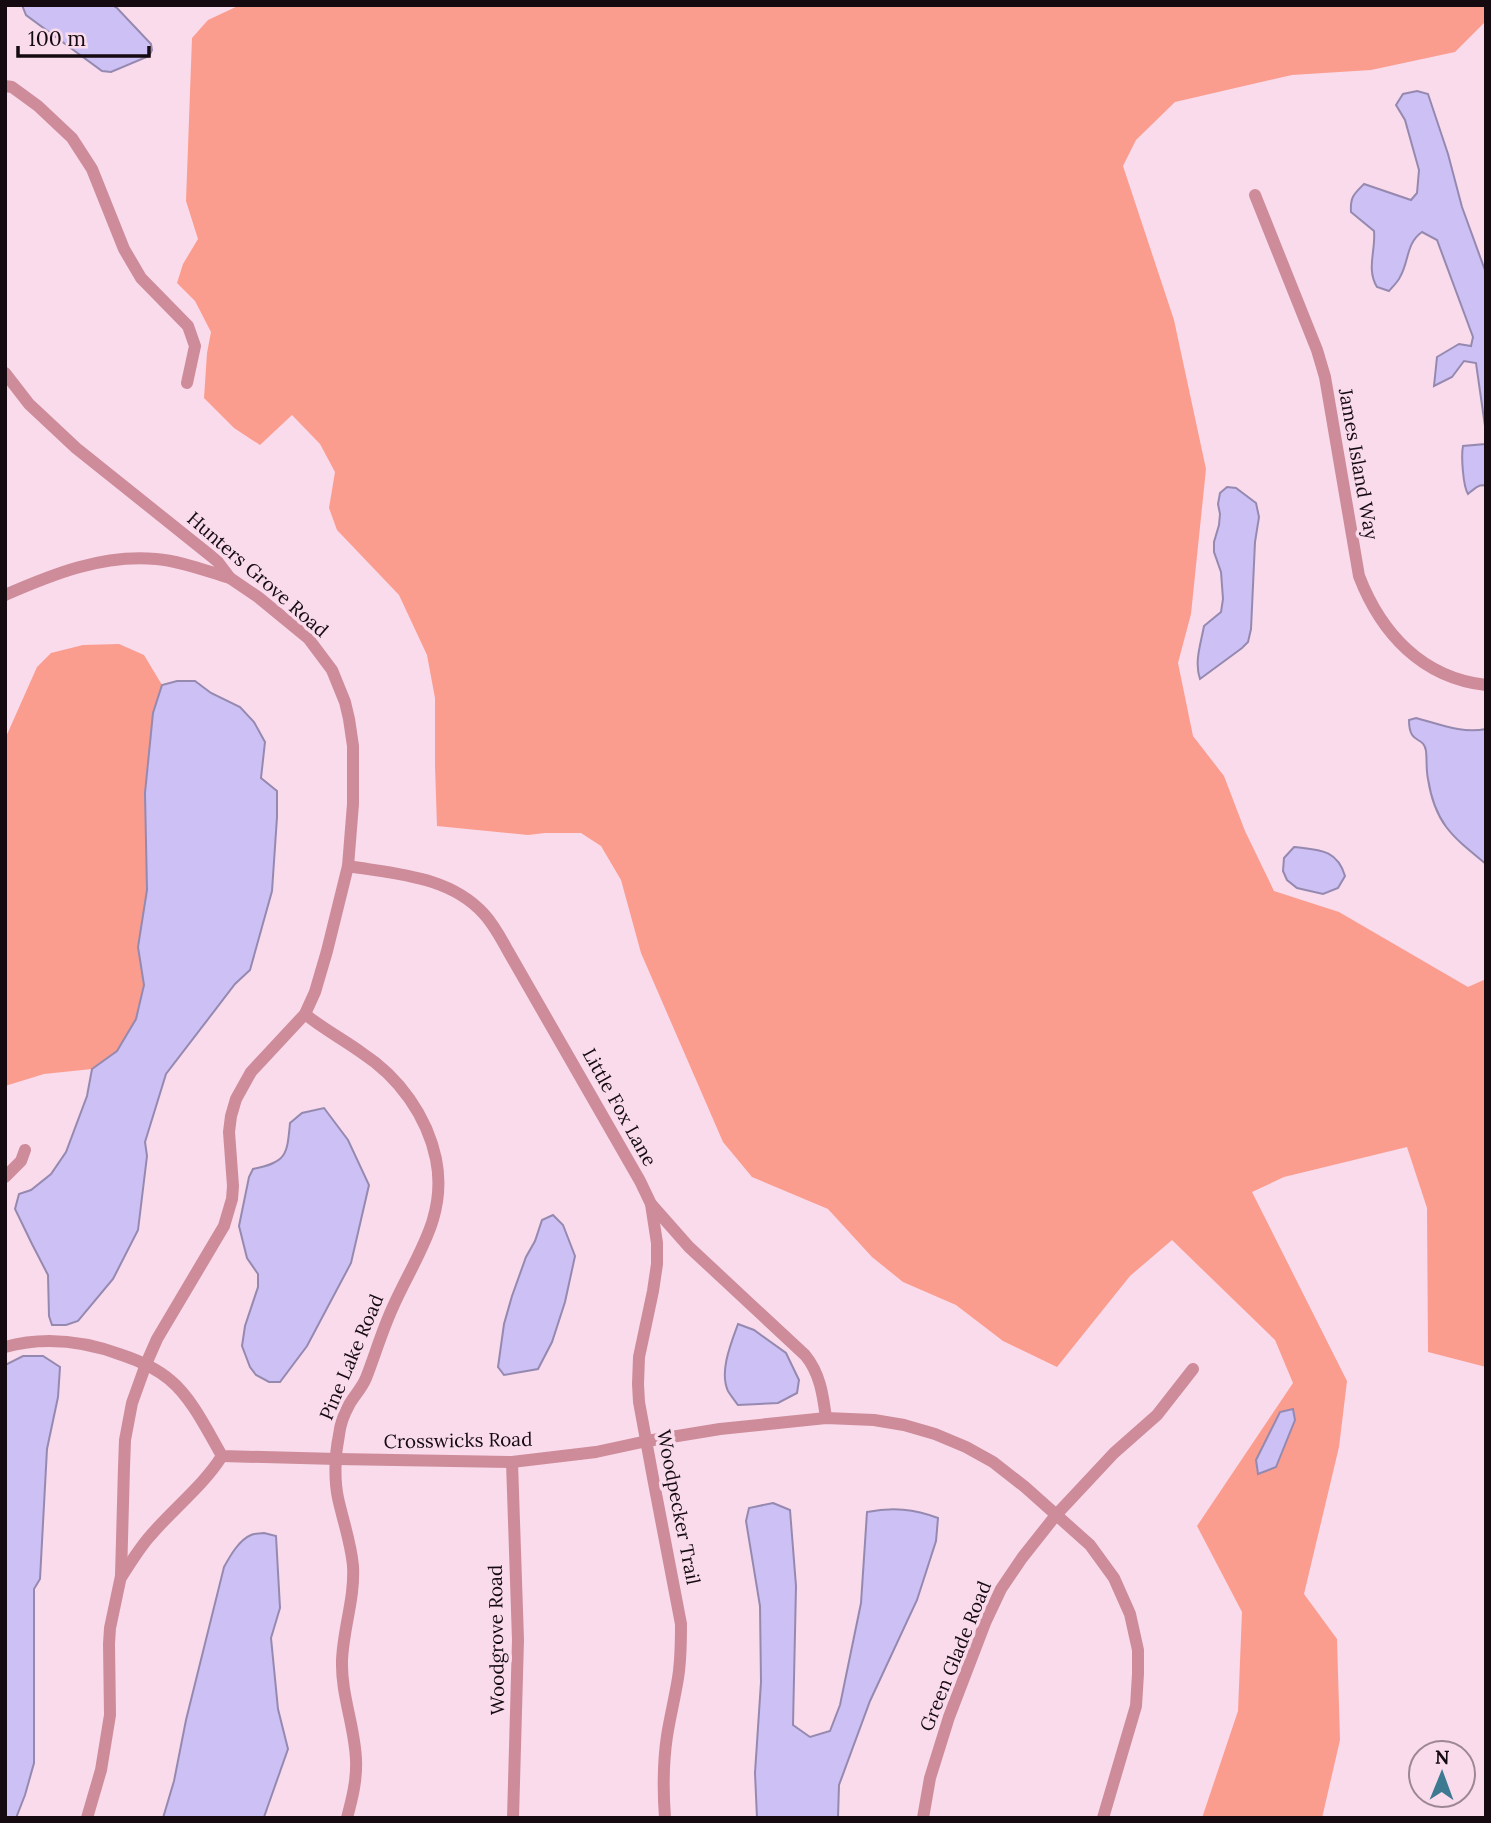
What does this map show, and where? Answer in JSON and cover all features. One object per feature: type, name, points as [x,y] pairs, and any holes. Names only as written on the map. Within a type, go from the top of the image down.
[{"type":"street","points":[[5,86],[12,87],[47,114],[72,138],[92,169],[124,248],[142,278],[188,326],[195,346],[187,383]]},
{"type":"street","name":"James Island Way","points":[[1255,195],[1317,350],[1325,377],[1359,576],[1367,597],[1377,615],[1405,649],[1439,671],[1459,680],[1486,685]]},
{"type":"street","name":"Hunters Grove Road","points":[[5,373],[29,404],[76,449],[211,556],[230,578],[308,638],[327,663],[336,681],[347,710],[353,746],[353,804],[348,866],[315,992],[305,1014],[251,1072],[236,1099],[229,1132],[233,1186],[228,1214],[215,1243],[157,1339],[132,1403],[125,1440],[121,1576],[110,1628],[111,1688],[108,1737],[88,1818]]},
{"type":"street","points":[[5,595],[71,569],[110,560],[159,559],[230,578]]},
{"type":"street","name":"Little Fox Lane","points":[[348,866],[432,881],[463,896],[484,914],[509,951],[651,1204],[689,1247],[805,1355],[819,1381],[826,1418]]},
{"type":"street","name":"Pine Lake Road","points":[[305,1014],[378,1064],[402,1089],[425,1125],[436,1159],[438,1185],[436,1211],[430,1233],[393,1307],[365,1379],[345,1413],[338,1437],[338,1496],[353,1566],[342,1661],[343,1684],[356,1761],[354,1790],[347,1818]]},
{"type":"street","points":[[5,1177],[21,1161],[25,1150]]},
{"type":"street","name":"Woodpecker Trail","points":[[651,1204],[657,1264],[639,1357],[639,1402],[681,1624],[679,1677],[664,1763],[665,1818]]},
{"type":"street","points":[[5,1347],[62,1341],[98,1346],[146,1364],[172,1381],[179,1389],[222,1456],[202,1482],[150,1535],[121,1576]]},
{"type":"street","name":"Green Glade Road","points":[[923,1818],[930,1778],[939,1749],[985,1622],[1001,1589],[1056,1515],[1114,1453],[1157,1415],[1193,1368]]},
{"type":"street","name":"Crosswicks Road","points":[[222,1456],[512,1461],[596,1452],[720,1429],[826,1418],[874,1420],[904,1425],[967,1447],[993,1462],[1025,1487],[1090,1545],[1114,1578],[1130,1614],[1138,1650],[1136,1706],[1103,1818]]},
{"type":"street","name":"Woodgrove Road","points":[[512,1461],[518,1640],[513,1818]]},
{"type":"shaded area","points":[[22,5],[112,5],[151,44],[152,50],[149,56],[111,72],[102,71],[26,15]]},
{"type":"shaded area","points":[[240,5],[1486,5],[1486,21],[1455,52],[1371,70],[1292,75],[1175,102],[1136,140],[1123,166],[1174,320],[1206,469],[1191,614],[1178,663],[1193,736],[1224,776],[1245,831],[1274,891],[1339,912],[1468,987],[1486,979],[1486,1367],[1428,1352],[1427,1208],[1407,1147],[1284,1177],[1252,1192],[1347,1381],[1339,1447],[1304,1594],[1337,1639],[1340,1740],[1322,1818],[1202,1818],[1238,1711],[1242,1612],[1197,1526],[1293,1383],[1275,1340],[1172,1240],[1130,1276],[1057,1367],[1003,1341],[956,1305],[903,1282],[872,1257],[828,1209],[752,1177],[723,1142],[641,953],[621,880],[601,846],[581,833],[528,835],[437,826],[435,698],[427,655],[399,595],[337,530],[329,508],[335,472],[320,444],[292,415],[260,445],[234,428],[204,398],[211,332],[195,301],[177,283],[183,264],[198,239],[186,201],[192,38],[208,20]]},
{"type":"shaded area","points":[[1417,91],[1428,94],[1462,207],[1486,273],[1486,433],[1476,363],[1464,361],[1452,377],[1434,386],[1437,357],[1459,344],[1471,346],[1473,337],[1437,240],[1422,232],[1417,236],[1410,247],[1399,279],[1389,291],[1377,287],[1372,273],[1374,231],[1351,212],[1353,196],[1364,184],[1411,200],[1417,193],[1419,170],[1405,120],[1396,105],[1403,94]]},
{"type":"shaded area","points":[[1486,433],[1486,486],[1479,486],[1468,494],[1463,471],[1463,446],[1485,444]]},
{"type":"shaded area","points":[[1227,487],[1236,488],[1256,503],[1259,517],[1255,542],[1251,629],[1248,642],[1242,648],[1200,679],[1198,659],[1204,626],[1221,612],[1223,599],[1221,572],[1214,552],[1214,542],[1219,525],[1220,493]]},
{"type":"shaded area","points":[[119,644],[144,655],[162,685],[153,713],[145,793],[147,890],[138,947],[144,985],[136,1019],[117,1051],[92,1069],[44,1074],[5,1086],[5,739],[37,667],[51,653],[83,645]]},
{"type":"shaded area","points":[[177,681],[195,681],[211,693],[240,707],[254,722],[265,742],[261,778],[277,791],[272,891],[250,970],[235,984],[166,1074],[145,1142],[147,1156],[138,1230],[113,1279],[78,1321],[66,1325],[52,1325],[49,1316],[48,1275],[15,1209],[19,1194],[31,1190],[51,1174],[66,1152],[87,1096],[92,1069],[117,1051],[136,1019],[144,985],[138,947],[147,890],[145,793],[153,713],[162,685]]},
{"type":"shaded area","points":[[1416,718],[1459,729],[1486,729],[1486,864],[1455,837],[1435,807],[1427,776],[1425,746],[1411,734],[1409,720]]},
{"type":"shaded area","points":[[1294,847],[1326,852],[1337,860],[1345,876],[1338,888],[1323,894],[1297,888],[1287,880],[1283,871],[1284,858]]},
{"type":"shaded area","points":[[324,1108],[348,1140],[369,1185],[351,1263],[307,1346],[280,1382],[269,1382],[256,1375],[250,1367],[242,1346],[245,1326],[258,1287],[258,1274],[247,1258],[239,1226],[253,1169],[279,1160],[286,1150],[290,1123],[302,1113]]},
{"type":"shaded area","points":[[553,1215],[563,1225],[575,1256],[565,1302],[552,1342],[538,1369],[504,1375],[498,1367],[504,1324],[512,1296],[542,1220]]},
{"type":"shaded area","points":[[738,1324],[754,1330],[786,1353],[799,1380],[797,1393],[778,1403],[738,1405],[728,1391],[725,1375],[727,1358]]},
{"type":"shaded area","points":[[23,1356],[43,1356],[60,1367],[58,1397],[47,1449],[40,1579],[34,1589],[34,1763],[16,1818],[5,1818],[5,1365]]},
{"type":"shaded area","points":[[1293,1409],[1295,1420],[1276,1467],[1258,1474],[1256,1460],[1280,1412]]},
{"type":"shaded area","points":[[773,1503],[790,1510],[796,1586],[793,1725],[810,1737],[830,1731],[840,1705],[861,1603],[867,1512],[903,1510],[938,1518],[936,1541],[917,1600],[870,1701],[839,1785],[838,1818],[757,1818],[755,1773],[761,1682],[760,1606],[746,1521],[749,1508]]},
{"type":"shaded area","points":[[264,1533],[276,1536],[280,1608],[271,1638],[278,1709],[288,1749],[264,1817],[163,1818],[224,1567],[235,1549],[247,1537]]}]
